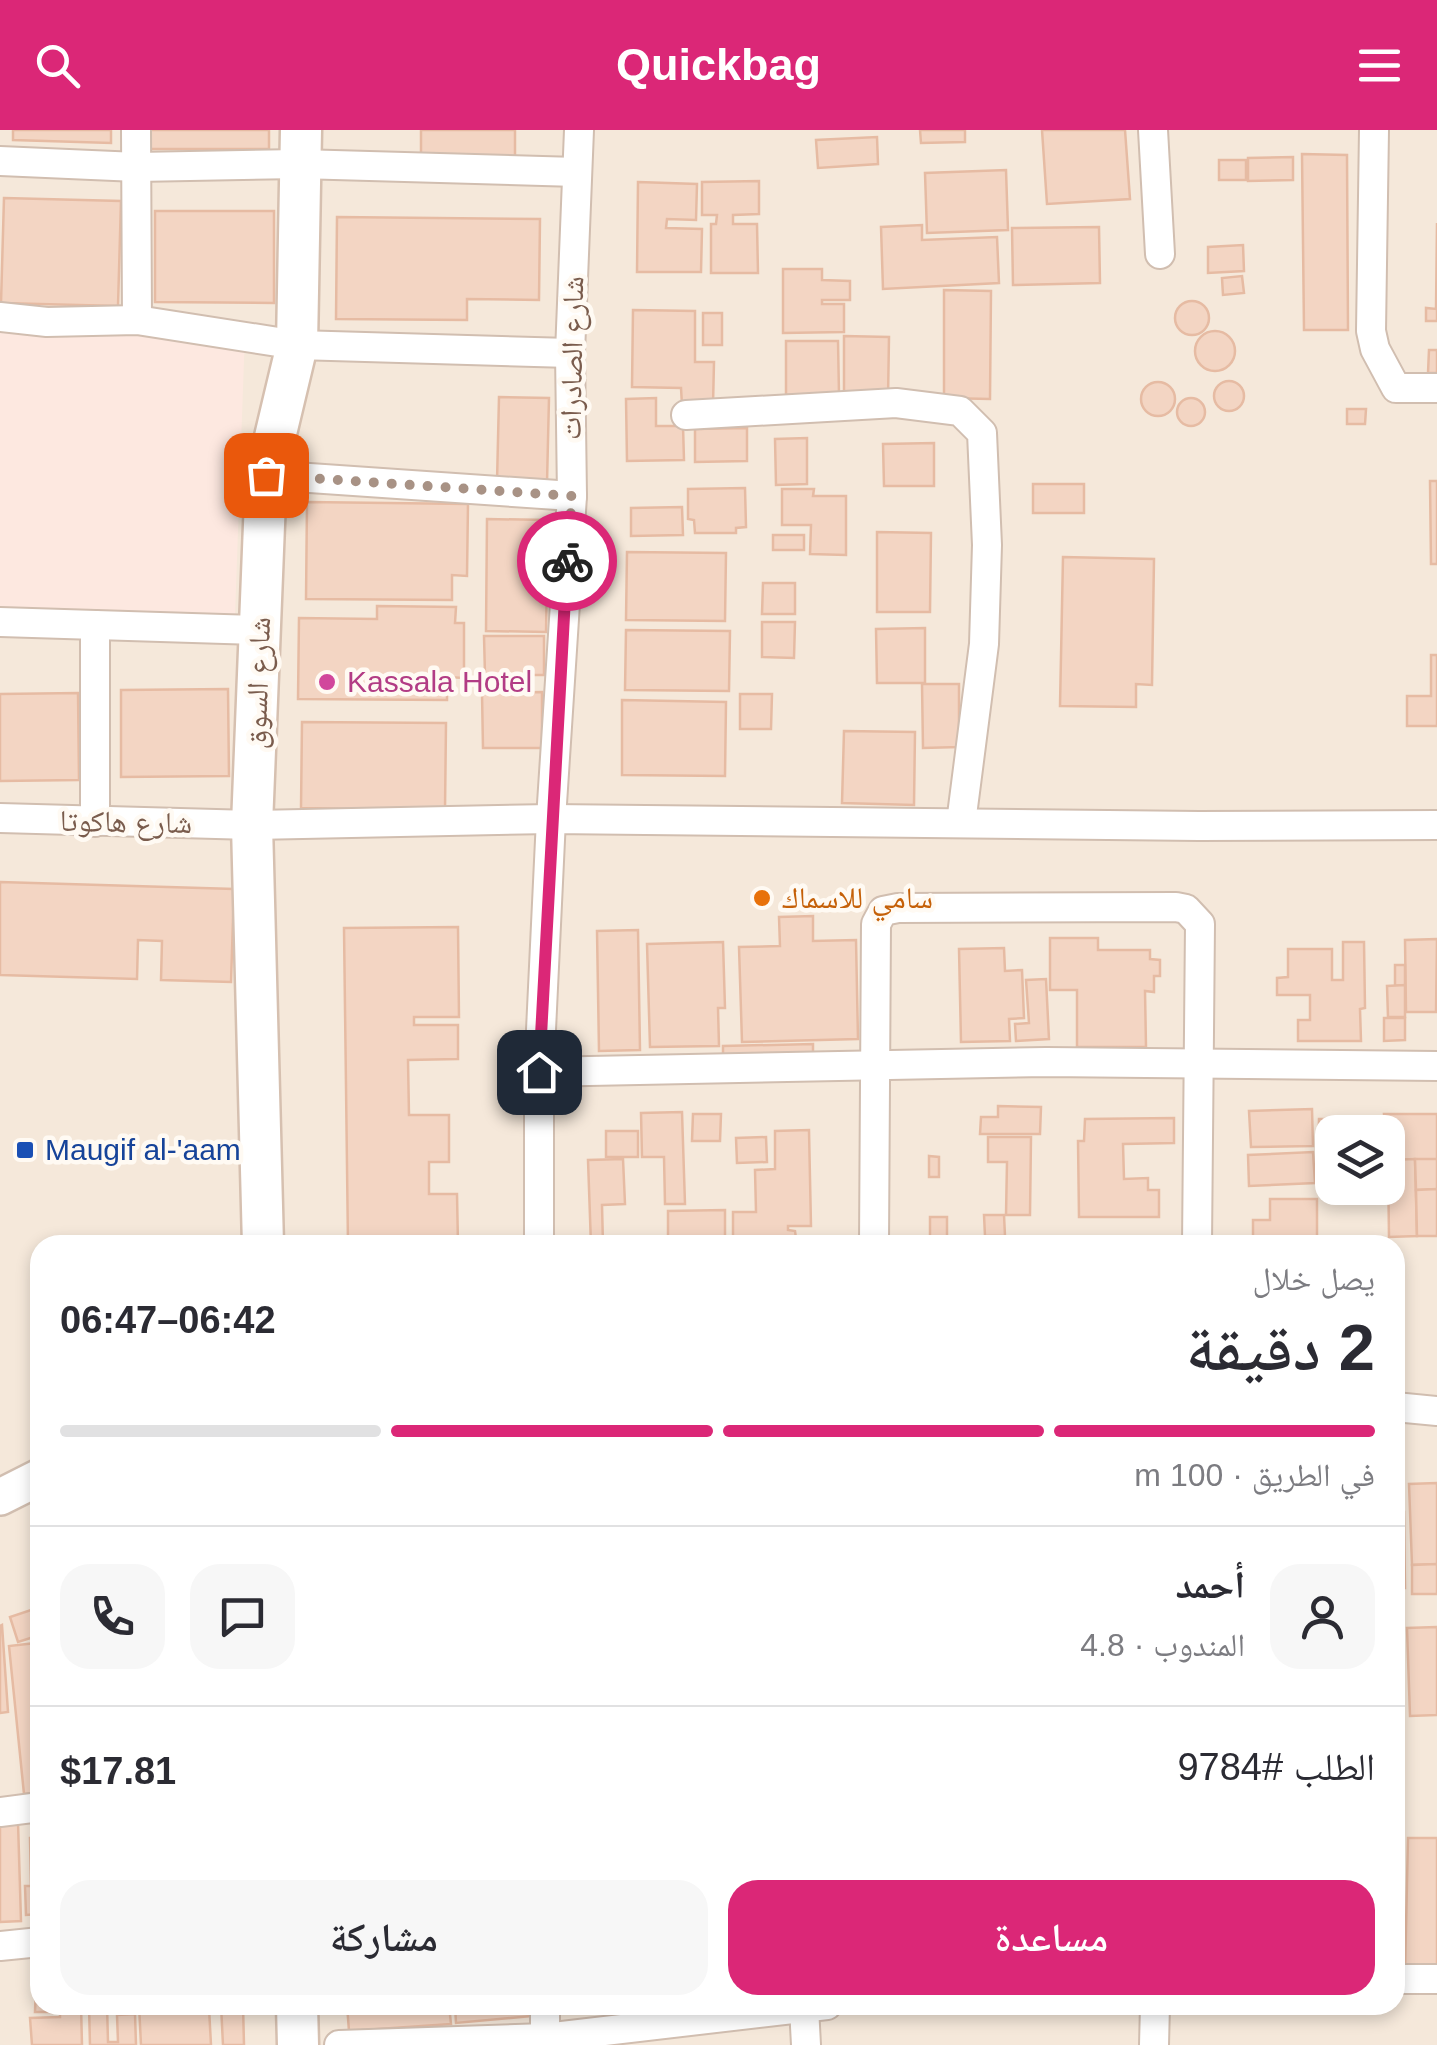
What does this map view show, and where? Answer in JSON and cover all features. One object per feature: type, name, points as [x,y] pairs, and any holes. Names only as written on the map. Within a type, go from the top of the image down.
[{"type":"main road","name":"شارع السوق","points":[[263,1235],[252,825],[266,475],[297,344],[300,147]]},
{"type":"main road","points":[[297,2015],[298,2045]]},
{"type":"street","points":[[136,130],[136,320]]},
{"type":"street","name":"شارع الصادرات","points":[[539,1235],[539,1072],[572,496],[570,353],[578,130]]},
{"type":"street","points":[[1153,130],[1160,254]]},
{"type":"street","points":[[1374,130],[1371,331],[1375,350],[1396,388],[1437,388]]},
{"type":"street","points":[[0,161],[137,167],[300,147],[577,172]]},
{"type":"street","points":[[0,318],[47,322],[136,320],[297,344],[570,353]]},
{"type":"street","points":[[686,415],[896,403],[960,411],[982,433],[984,644],[961,823]]},
{"type":"street","points":[[266,475],[572,496]]},
{"type":"street","points":[[0,622],[260,630]]},
{"type":"street","points":[[95,625],[95,822]]},
{"type":"street","name":"شارع هاكوتا","points":[[0,818],[252,825],[551,820],[1437,825]]},
{"type":"street","points":[[874,1235],[876,924],[884,911],[898,908],[1186,909],[1200,924],[1197,1235]]},
{"type":"street","points":[[539,1072],[1197,1062],[1437,1066]]},
{"type":"street","points":[[1405,1408],[1437,1411]]},
{"type":"street","points":[[0,1497],[30,1481]]},
{"type":"street","points":[[0,1812],[30,1808]]},
{"type":"street","points":[[0,1946],[30,1943]]},
{"type":"street","points":[[1405,1980],[1437,1979]]},
{"type":"street","points":[[545,2015],[546,2041]]},
{"type":"street","points":[[339,2045],[546,2041],[746,2015]]},
{"type":"street","points":[[806,2045],[813,2015]]},
{"type":"street","points":[[1154,2045],[1155,2015]]},
{"type":"shaded area","points":[[0,130],[1437,130],[1437,2045],[0,2045]]},
{"type":"shaded area","points":[[0,328],[245,332],[235,617],[0,609]]},
{"type":"building","points":[[13,130],[111,130],[111,143],[13,140]]},
{"type":"building","points":[[149,130],[269,130],[269,149],[149,149]]},
{"type":"building","points":[[421,130],[515,130],[515,157],[421,156]]},
{"type":"building","points":[[920,130],[965,130],[965,142],[921,143]]},
{"type":"building","points":[[1042,130],[1125,130],[1130,199],[1047,204]]},
{"type":"building","points":[[877,137],[878,164],[818,168],[816,140]]},
{"type":"building","points":[[1302,154],[1347,155],[1348,330],[1304,330]]},
{"type":"building","points":[[1293,157],[1293,180],[1248,181],[1248,158]]},
{"type":"building","points":[[1219,160],[1246,160],[1246,180],[1219,180]]},
{"type":"building","points":[[1006,170],[1008,230],[927,233],[925,173]]},
{"type":"building","points":[[759,181],[759,214],[733,215],[733,224],[757,224],[758,273],[711,273],[711,224],[716,224],[717,215],[702,215],[702,182]]},
{"type":"building","points":[[638,182],[697,184],[696,220],[667,219],[666,228],[702,229],[701,272],[637,272]]},
{"type":"building","points":[[4,198],[121,201],[118,306],[1,303]]},
{"type":"building","points":[[155,211],[274,211],[274,303],[155,302]]},
{"type":"building","points":[[337,217],[540,219],[539,300],[467,299],[467,320],[336,319]]},
{"type":"building","points":[[1437,223],[1437,321],[1426,321],[1426,308],[1436,309]]},
{"type":"building","points":[[922,225],[922,240],[997,237],[999,283],[883,289],[881,227]]},
{"type":"building","points":[[1099,227],[1100,283],[1013,285],[1012,228]]},
{"type":"building","points":[[1243,245],[1244,271],[1208,273],[1208,247]]},
{"type":"building","points":[[783,269],[822,269],[822,280],[850,281],[850,300],[822,300],[822,304],[844,304],[844,332],[783,333]]},
{"type":"building","points":[[1242,276],[1244,293],[1223,295],[1222,278]]},
{"type":"building","points":[[944,290],[991,291],[990,399],[944,398]]},
{"type":"building","points":[[1192,301],[1204,306],[1209,318],[1204,330],[1192,335],[1180,330],[1175,318],[1180,306]]},
{"type":"building","points":[[633,310],[695,311],[695,362],[714,362],[713,405],[682,405],[681,388],[632,387]]},
{"type":"building","points":[[703,313],[722,313],[722,345],[703,345]]},
{"type":"building","points":[[1215,331],[1229,337],[1235,351],[1229,365],[1215,371],[1201,365],[1195,351],[1201,337]]},
{"type":"building","points":[[844,336],[889,337],[888,399],[844,399]]},
{"type":"building","points":[[786,341],[838,341],[839,394],[786,395]]},
{"type":"building","points":[[1429,350],[1437,350],[1437,373],[1428,373]]},
{"type":"building","points":[[1229,381],[1240,385],[1244,396],[1240,407],[1229,411],[1218,407],[1214,396],[1218,385]]},
{"type":"building","points":[[1158,382],[1170,387],[1175,399],[1170,411],[1158,416],[1146,411],[1141,399],[1146,387]]},
{"type":"building","points":[[499,397],[549,398],[547,483],[497,482]]},
{"type":"building","points":[[656,398],[656,426],[683,426],[684,460],[627,461],[626,399]]},
{"type":"building","points":[[1191,398],[1201,402],[1205,412],[1201,422],[1191,426],[1181,422],[1177,412],[1181,402]]},
{"type":"building","points":[[1347,409],[1366,409],[1365,424],[1347,424]]},
{"type":"building","points":[[747,428],[747,461],[695,462],[695,429]]},
{"type":"building","points":[[807,438],[807,484],[776,485],[775,439]]},
{"type":"building","points":[[934,443],[934,486],[884,486],[883,444]]},
{"type":"building","points":[[1430,481],[1437,481],[1437,564],[1431,564]]},
{"type":"building","points":[[1033,484],[1084,484],[1084,513],[1033,513]]},
{"type":"building","points":[[745,488],[746,527],[736,528],[736,533],[695,533],[694,520],[688,519],[688,489]]},
{"type":"building","points":[[782,489],[814,489],[813,496],[846,496],[846,555],[810,554],[811,525],[782,525]]},
{"type":"building","points":[[307,502],[468,504],[467,576],[452,575],[452,600],[306,599]]},
{"type":"building","points":[[682,507],[683,535],[631,536],[631,508]]},
{"type":"building","points":[[487,519],[548,520],[546,632],[486,631]]},
{"type":"building","points":[[877,532],[931,533],[930,612],[877,612]]},
{"type":"building","points":[[773,535],[804,535],[804,550],[773,550]]},
{"type":"building","points":[[627,552],[726,553],[725,621],[626,620]]},
{"type":"building","points":[[1063,557],[1154,559],[1152,685],[1136,684],[1136,707],[1060,706]]},
{"type":"building","points":[[763,583],[795,583],[795,614],[762,614]]},
{"type":"building","points":[[377,606],[456,607],[455,623],[464,623],[464,678],[447,677],[447,700],[298,699],[299,618],[377,619]]},
{"type":"building","points":[[762,622],[795,622],[794,658],[762,657]]},
{"type":"building","points":[[925,628],[925,683],[877,683],[876,629]]},
{"type":"building","points":[[626,630],[730,631],[729,691],[625,690]]},
{"type":"building","points":[[484,636],[544,636],[544,675],[485,675]]},
{"type":"building","points":[[1431,655],[1437,655],[1437,726],[1407,726],[1407,696],[1431,696]]},
{"type":"building","points":[[922,684],[959,684],[959,747],[923,748]]},
{"type":"building","points":[[228,689],[229,776],[121,777],[121,690]]},
{"type":"building","points":[[542,692],[542,748],[483,748],[482,693]]},
{"type":"building","points":[[78,693],[79,780],[0,781],[0,694]]},
{"type":"building","points":[[740,694],[772,694],[771,729],[740,729]]},
{"type":"building","points":[[622,700],[726,702],[725,776],[622,775]]},
{"type":"building","points":[[302,722],[446,723],[445,810],[301,808]]},
{"type":"building","points":[[844,731],[915,732],[914,805],[842,803]]},
{"type":"building","points":[[0,882],[234,889],[231,982],[161,980],[162,941],[138,940],[137,979],[0,975]]},
{"type":"building","points":[[813,916],[813,941],[856,940],[858,1039],[742,1042],[739,947],[780,946],[779,917]]},
{"type":"building","points":[[458,927],[459,1017],[414,1017],[414,1025],[458,1025],[458,1059],[408,1060],[409,1115],[449,1115],[449,1162],[429,1162],[429,1194],[457,1194],[458,1235],[348,1235],[344,928]]},
{"type":"building","points":[[638,930],[640,1050],[599,1051],[597,931]]},
{"type":"building","points":[[1050,938],[1098,938],[1098,950],[1150,950],[1150,959],[1160,960],[1154,992],[1145,991],[1146,1047],[1077,1047],[1077,990],[1050,990]]},
{"type":"building","points":[[1437,939],[1436,1012],[1406,1012],[1405,940]]},
{"type":"building","points":[[723,942],[725,1008],[718,1008],[719,1046],[650,1047],[647,944]]},
{"type":"building","points":[[1343,942],[1364,942],[1361,1041],[1298,1041],[1298,1020],[1310,1020],[1310,995],[1277,995],[1277,978],[1288,977],[1288,949],[1332,949],[1332,980],[1343,980]]},
{"type":"building","points":[[1004,948],[1005,971],[1022,970],[1024,1018],[1009,1019],[1010,1041],[961,1042],[959,949]]},
{"type":"building","points":[[1395,965],[1405,965],[1405,985],[1395,986]]},
{"type":"building","points":[[1046,979],[1049,1039],[1016,1041],[1015,1024],[1029,1023],[1026,980]]},
{"type":"building","points":[[1405,985],[1405,1017],[1388,1017],[1387,986]]},
{"type":"building","points":[[1384,1018],[1405,1018],[1405,1040],[1384,1041]]},
{"type":"building","points":[[813,1044],[813,1057],[723,1058],[723,1046]]},
{"type":"building","points":[[998,1106],[1041,1107],[1040,1134],[980,1134],[981,1117],[998,1117]]},
{"type":"building","points":[[1312,1109],[1313,1146],[1251,1147],[1249,1111]]},
{"type":"building","points":[[682,1112],[685,1204],[665,1204],[664,1157],[642,1157],[641,1113]]},
{"type":"building","points":[[693,1114],[721,1114],[720,1141],[692,1141]]},
{"type":"building","points":[[1437,1114],[1437,1159],[1405,1160],[1405,1115],[1384,1115]]},
{"type":"building","points":[[1174,1118],[1174,1143],[1123,1144],[1124,1179],[1148,1178],[1148,1190],[1159,1190],[1159,1217],[1079,1217],[1078,1141],[1084,1141],[1085,1119]]},
{"type":"building","points":[[809,1130],[811,1226],[788,1226],[796,1235],[733,1235],[733,1212],[756,1212],[755,1170],[775,1169],[775,1131]]},
{"type":"building","points":[[606,1131],[638,1131],[638,1157],[606,1157]]},
{"type":"building","points":[[766,1137],[767,1162],[737,1163],[736,1138]]},
{"type":"building","points":[[988,1137],[1031,1137],[1030,1215],[1006,1215],[1007,1162],[988,1162]]},
{"type":"building","points":[[1313,1152],[1315,1183],[1249,1186],[1248,1155]]},
{"type":"building","points":[[929,1156],[939,1157],[939,1177],[929,1177]]},
{"type":"building","points":[[623,1159],[625,1204],[602,1205],[603,1235],[591,1235],[588,1160]]},
{"type":"building","points":[[1405,1159],[1415,1159],[1417,1236],[1389,1235],[1389,1205],[1405,1205]]},
{"type":"building","points":[[1415,1159],[1437,1159],[1437,1189],[1416,1190]]},
{"type":"building","points":[[1437,1189],[1437,1236],[1417,1236],[1416,1190]]},
{"type":"building","points":[[1270,1199],[1315,1199],[1317,1235],[1253,1235],[1253,1220],[1270,1220]]},
{"type":"building","points":[[725,1210],[725,1235],[668,1235],[668,1211]]},
{"type":"building","points":[[984,1215],[1004,1215],[1005,1235],[985,1235]]},
{"type":"building","points":[[930,1217],[947,1217],[947,1235],[930,1235]]},
{"type":"building","points":[[1437,1483],[1437,1564],[1412,1565],[1409,1484]]},
{"type":"building","points":[[1437,1564],[1437,1594],[1412,1594],[1412,1565]]},
{"type":"building","points":[[30,1610],[30,1638],[18,1642],[10,1617]]},
{"type":"building","points":[[0,1626],[8,1712],[0,1713]]},
{"type":"building","points":[[1437,1627],[1437,1715],[1410,1716],[1407,1628]]},
{"type":"building","points":[[30,1644],[30,1793],[24,1794],[9,1646]]},
{"type":"building","points":[[18,1822],[21,1921],[0,1922],[0,1823]]},
{"type":"building","points":[[1408,1838],[1437,1838],[1437,1972],[1405,1972]]},
{"type":"building","points":[[25,1886],[30,1886],[30,1915],[26,1915]]},
{"type":"building","points":[[81,2015],[82,2045],[32,2045],[30,2018]]},
{"type":"building","points":[[89,2015],[107,2015],[108,2042],[118,2042],[117,2015],[135,2015],[136,2045],[90,2045]]},
{"type":"building","points":[[140,2015],[209,2015],[211,2045],[141,2045]]},
{"type":"building","points":[[222,2015],[243,2015],[244,2045],[223,2045]]},
{"type":"building","points":[[348,2015],[450,2015],[451,2024],[349,2031]]},
{"type":"building","points":[[456,2015],[533,2016],[456,2023]]},
{"type":"way so far","points":[[266,475],[572,496],[567,561]]},
{"type":"place","name":"Kassala Hotel","points":[[327,682]]},
{"type":"place","name":"سامي للاسماك","points":[[762,898]]},
{"type":"place","name":"Maugif al-'aam","points":[[25,1150]]},
{"type":"route","points":[[539,1072],[567,561]]}]
